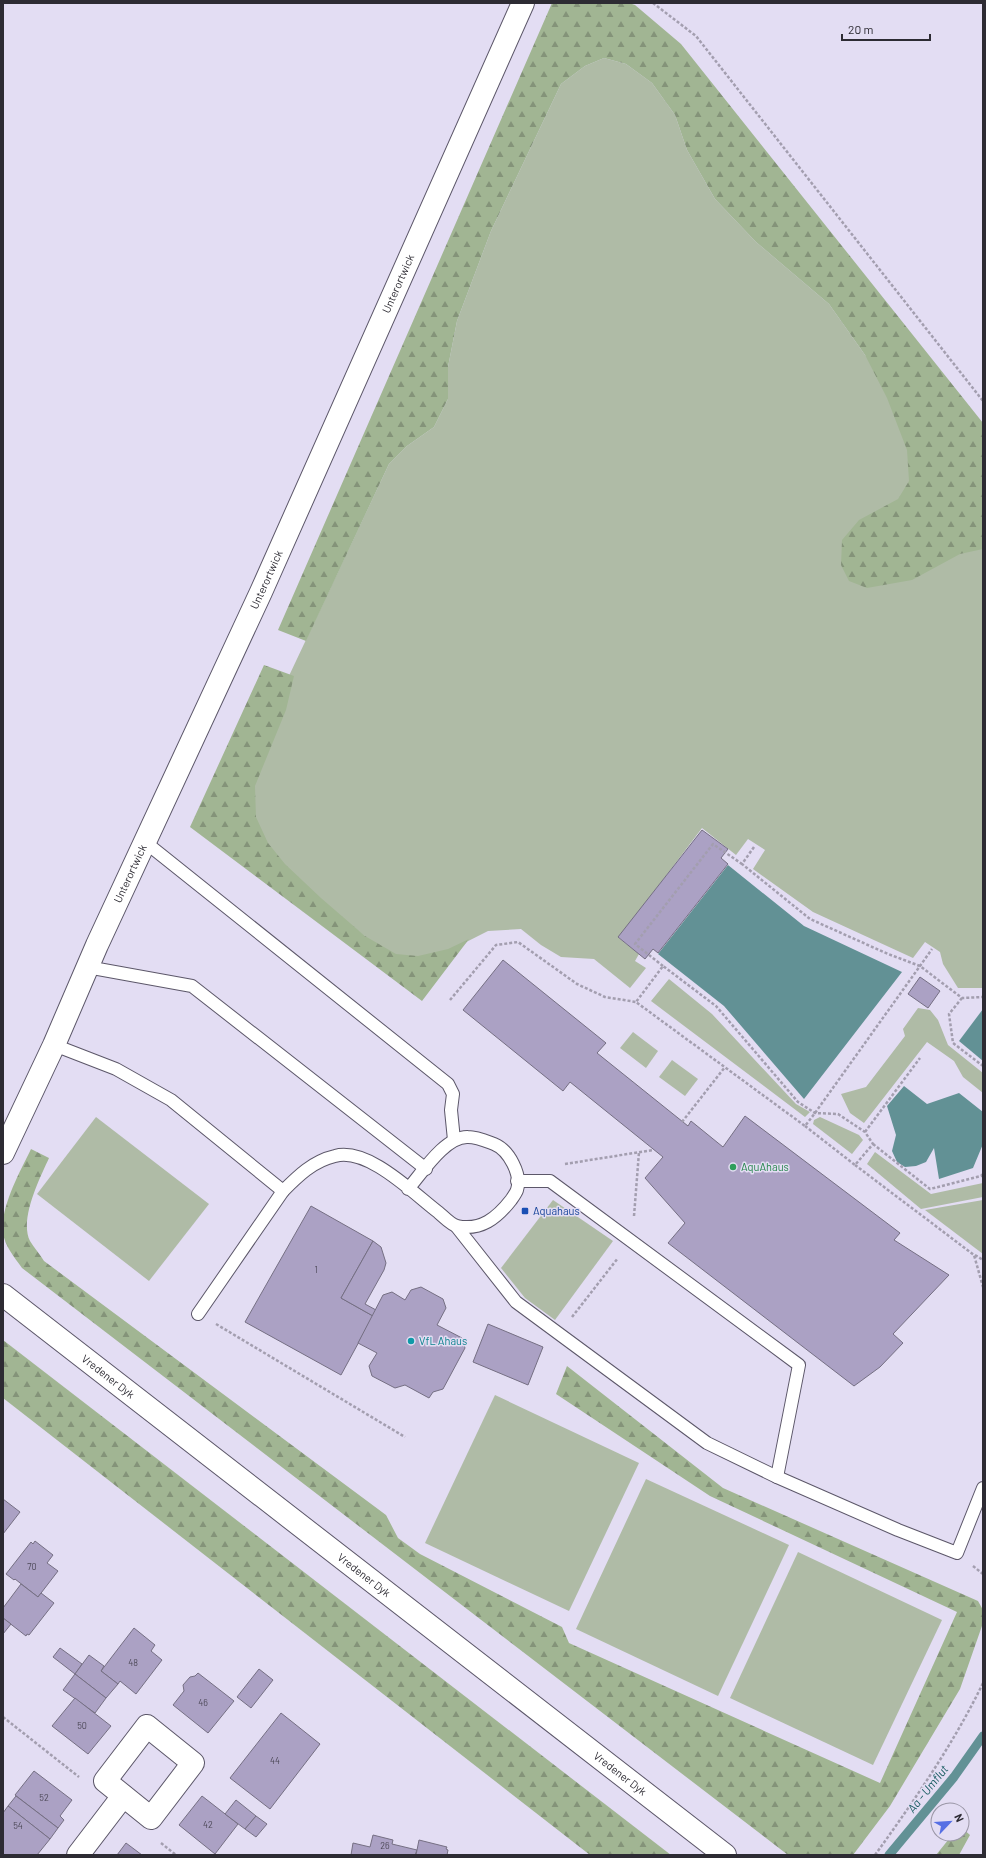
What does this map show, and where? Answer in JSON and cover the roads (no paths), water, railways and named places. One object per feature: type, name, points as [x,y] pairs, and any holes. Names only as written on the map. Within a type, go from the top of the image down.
[{"type":"street","name":"Unterortwick","points":[[3,1153],[54,1045],[145,842],[265,585],[523,3]]},
{"type":"street","name":"Vredener Dyk","points":[[3,1295],[725,1855]]},
{"type":"street","points":[[78,1855],[123,1796]]},
{"type":"lane","points":[[145,842],[448,1084],[453,1094],[451,1110],[454,1140]]},
{"type":"lane","points":[[88,968],[192,986],[426,1169]]},
{"type":"lane","points":[[54,1045],[116,1069],[171,1100],[283,1191]]},
{"type":"lane","points":[[408,1189],[443,1148],[454,1140],[468,1137],[482,1139],[499,1146],[517,1171],[518,1189],[497,1217],[479,1227],[456,1226]]},
{"type":"lane","points":[[198,1314],[283,1191],[298,1175],[316,1163],[336,1155],[355,1156],[372,1161],[456,1226],[516,1302],[707,1443],[777,1477],[898,1530],[957,1553],[983,1488]]},
{"type":"lane","points":[[517,1181],[550,1181],[799,1365],[777,1477]]},
{"type":"waterway","name":"Aa - Umflut","points":[[889,1855],[954,1777],[983,1736]]},
{"type":"place","name":"AquAhaus","points":[[733,1167]]},
{"type":"place","name":"Aquahaus","points":[[525,1211]]},
{"type":"place","name":"VfL Ahaus","points":[[411,1341]]}]
